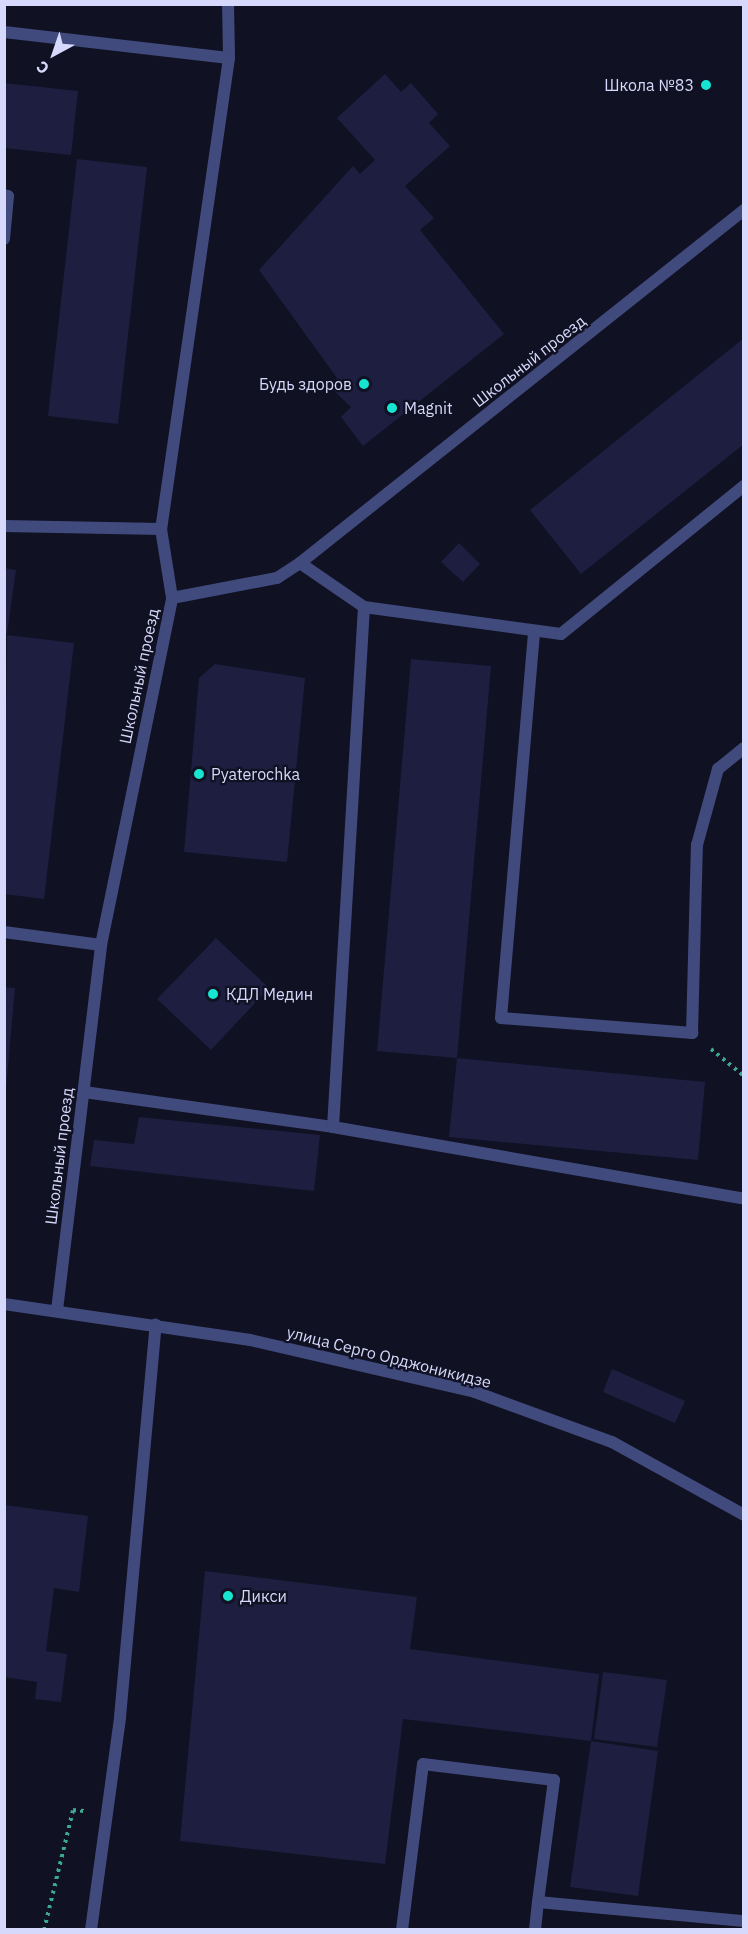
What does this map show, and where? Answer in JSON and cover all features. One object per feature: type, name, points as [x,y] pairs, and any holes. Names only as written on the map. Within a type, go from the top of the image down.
[{"type":"street","points":[[172,598],[161,529],[228,58],[228,4]]},
{"type":"street","points":[[4,32],[228,58]]},
{"type":"street","points":[[4,195],[8,196],[4,239]]},
{"type":"street","name":"Школьный проезд","points":[[57,1310],[101,945],[172,598],[277,578],[300,564],[744,210]]},
{"type":"street","points":[[300,564],[364,608],[534,633],[561,634],[744,486]]},
{"type":"street","points":[[4,526],[161,529]]},
{"type":"street","points":[[333,1127],[364,608]]},
{"type":"street","points":[[534,633],[501,1018],[692,1033],[698,845],[718,769],[744,748]]},
{"type":"street","points":[[4,932],[101,945]]},
{"type":"street","points":[[84,1092],[333,1127],[744,1199]]},
{"type":"street","name":"улица Серго Орджоникидзе","points":[[4,1304],[250,1340],[476,1392],[612,1442],[744,1515]]},
{"type":"street","points":[[91,1929],[120,1717],[156,1325]]},
{"type":"street","points":[[402,1929],[423,1764],[554,1780],[535,1929]]},
{"type":"street","points":[[538,1902],[744,1921]]},
{"type":"path","points":[[692,1033],[744,1076]]},
{"type":"path","points":[[44,1929],[73,1810],[106,1814]]},
{"type":"building","points":[[385,74],[401,92],[411,83],[438,114],[429,123],[450,146],[405,186],[434,218],[420,230],[504,334],[363,446],[341,417],[351,407],[330,387],[337,378],[259,270],[353,166],[360,174],[375,160],[337,118]]},
{"type":"building","points":[[4,83],[78,91],[71,155],[4,148]]},
{"type":"building","points":[[77,159],[147,167],[118,424],[48,416]]},
{"type":"building","points":[[744,338],[744,444],[581,574],[530,510]]},
{"type":"building","points":[[459,543],[480,564],[463,582],[441,562]]},
{"type":"building","points":[[4,568],[16,570],[7,634],[4,634]]},
{"type":"building","points":[[7,635],[74,643],[44,899],[4,894]]},
{"type":"building","points":[[411,659],[491,666],[457,1058],[377,1051]]},
{"type":"building","points":[[215,664],[305,678],[287,862],[184,852],[199,678]]},
{"type":"building","name":"КДЛ Медин","points":[[216,938],[269,988],[211,1050],[157,999]]},
{"type":"building","points":[[4,987],[15,988],[6,1089],[4,1089]]},
{"type":"building","points":[[457,1058],[705,1082],[698,1160],[449,1137]]},
{"type":"building","points":[[139,1117],[320,1135],[314,1191],[90,1166],[94,1140],[134,1144]]},
{"type":"building","points":[[612,1369],[685,1401],[675,1423],[603,1392]]},
{"type":"building","points":[[4,1505],[88,1516],[79,1592],[54,1588],[46,1651],[67,1654],[61,1702],[35,1699],[37,1682],[4,1677]]},
{"type":"building","points":[[205,1571],[417,1597],[410,1649],[599,1674],[591,1741],[403,1719],[385,1864],[180,1841]]},
{"type":"building","points":[[603,1672],[667,1680],[657,1747],[594,1739]]},
{"type":"building","points":[[591,1741],[658,1751],[638,1896],[570,1887]]},
{"type":"place","name":"Школа №83","points":[[706,85]]},
{"type":"place","name":"Будь здоров","points":[[364,384]]},
{"type":"place","name":"Magnit","points":[[392,408]]},
{"type":"place","name":"Pyaterochka","points":[[199,774]]},
{"type":"place","name":"КДЛ Медин","points":[[213,994]]},
{"type":"place","name":"Дикси","points":[[228,1596]]}]
